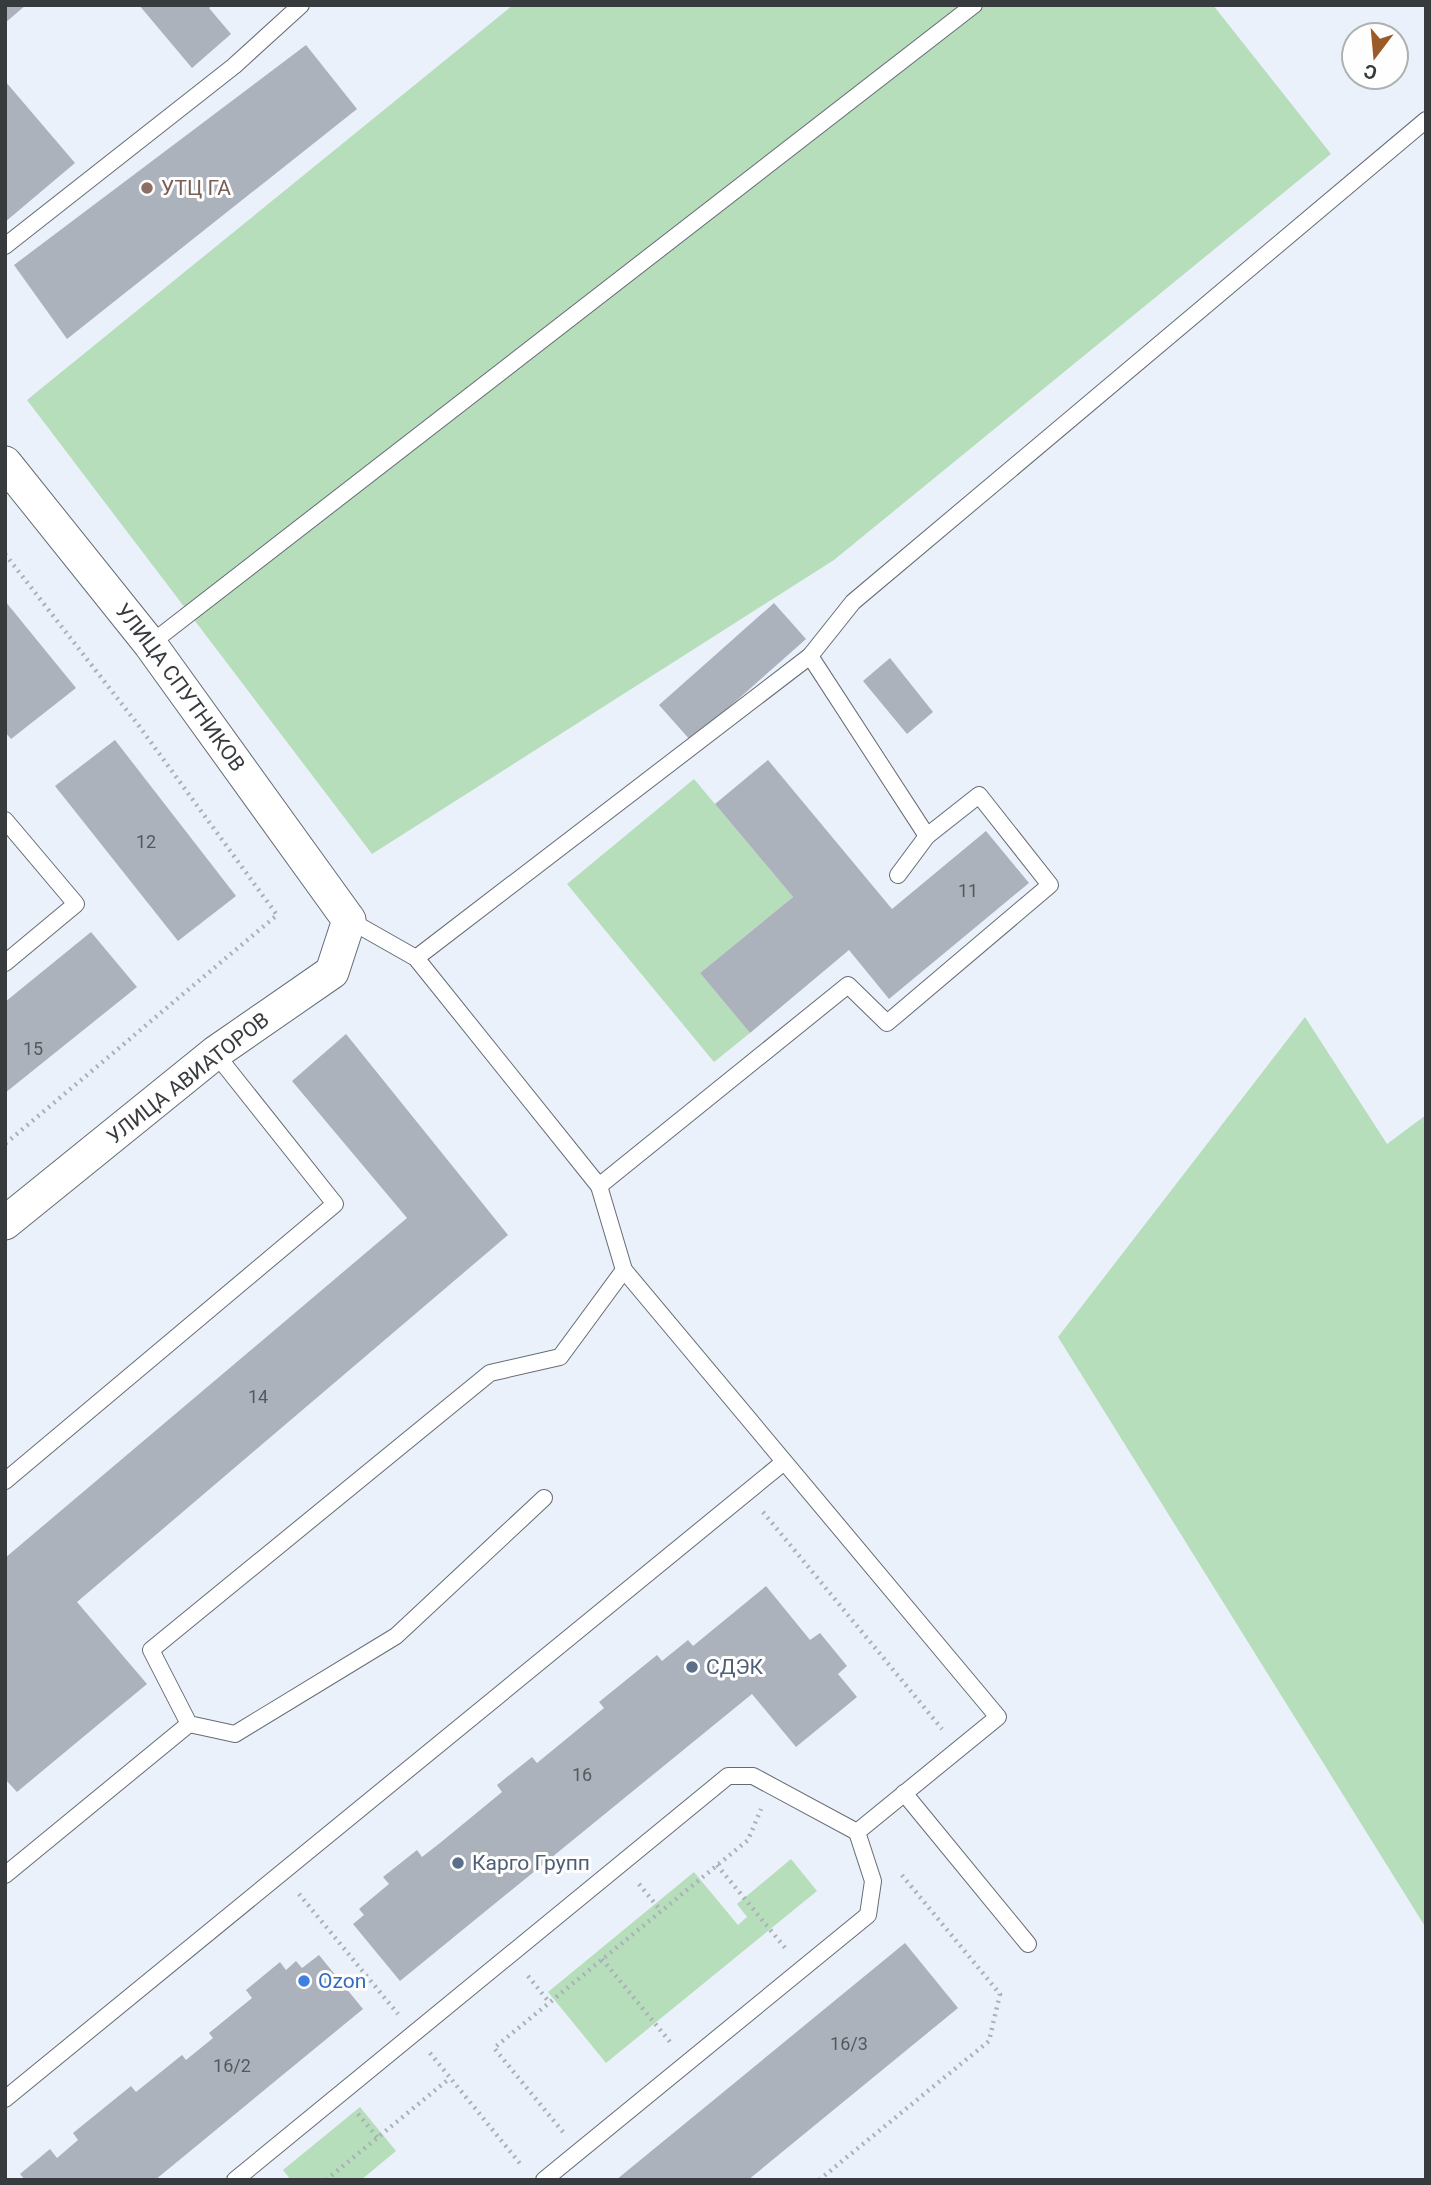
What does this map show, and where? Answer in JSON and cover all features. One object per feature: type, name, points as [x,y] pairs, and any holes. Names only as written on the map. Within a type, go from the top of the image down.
[{"type":"street","name":"УЛИЦА СПУТНИКОВ","points":[[5,463],[150,643],[349,920]]},
{"type":"street","name":"УЛИЦА АВИАТОРОВ","points":[[5,1223],[215,1052],[332,972],[349,920]]},
{"type":"lane","points":[[5,246],[234,66],[301,5]]},
{"type":"lane","points":[[150,643],[974,5]]},
{"type":"lane","points":[[415,958],[810,656],[853,603],[1426,120]]},
{"type":"lane","points":[[810,656],[927,836]]},
{"type":"lane","points":[[599,1186],[848,985],[887,1023],[1050,884],[979,795],[927,836],[898,875]]},
{"type":"lane","points":[[5,820],[76,905],[5,963]]},
{"type":"lane","points":[[349,920],[415,958],[599,1186],[624,1270],[998,1717],[860,1830]]},
{"type":"lane","points":[[5,1481],[335,1204],[215,1052]]},
{"type":"lane","points":[[189,1724],[151,1650],[489,1373],[560,1357],[624,1270]]},
{"type":"lane","points":[[5,2098],[784,1462]]},
{"type":"lane","points":[[189,1724],[235,1734],[396,1636],[544,1498]]},
{"type":"lane","points":[[5,1875],[189,1724]]},
{"type":"lane","points":[[235,2180],[728,1776],[753,1776],[860,1830],[873,1881],[869,1915],[544,2180]]},
{"type":"lane","points":[[904,1793],[1028,1944]]},
{"type":"path","points":[[5,554],[139,726],[277,915],[5,1144]]},
{"type":"path","points":[[760,1507],[958,1749]]},
{"type":"path","points":[[579,2151],[494,2048],[748,1840],[770,1786]]},
{"type":"path","points":[[819,2180],[989,2041],[1000,1994],[860,1830]]},
{"type":"path","points":[[622,1863],[661,1910]]},
{"type":"path","points":[[717,1865],[803,1969]]},
{"type":"path","points":[[294,1888],[526,2170]]},
{"type":"path","points":[[510,1955],[550,2002]]},
{"type":"path","points":[[602,1959],[687,2063]]},
{"type":"path","points":[[326,2180],[450,2078]]},
{"type":"green space","points":[[513,5],[1213,5],[1331,154],[834,560],[372,854],[27,400]]},
{"type":"green space","points":[[694,779],[793,897],[700,973],[750,1033],[714,1062],[567,884]]},
{"type":"green space","points":[[1305,1017],[1387,1144],[1426,1115],[1426,1928],[1058,1337]]},
{"type":"green space","points":[[791,1859],[817,1891],[606,2063],[548,1992],[694,1872],[738,1925],[747,1917],[737,1904]]},
{"type":"green space","points":[[360,2107],[396,2151],[361,2180],[291,2180],[283,2170]]},
{"type":"building","points":[[5,5],[26,5],[5,23]]},
{"type":"building","points":[[139,5],[213,5],[209,8],[231,34],[192,68]]},
{"type":"building","points":[[306,45],[357,109],[67,339],[14,265]]},
{"type":"building","points":[[5,81],[75,163],[5,222]]},
{"type":"building","points":[[5,601],[76,688],[11,739],[5,732]]},
{"type":"building","points":[[774,603],[806,639],[691,741],[659,705]]},
{"type":"building","points":[[890,658],[933,712],[907,734],[863,681]]},
{"type":"building","points":[[115,740],[236,896],[178,941],[55,786]]},
{"type":"building","points":[[768,760],[892,909],[986,831],[1029,883],[889,999],[849,950],[750,1033],[700,973],[793,897],[715,804]]},
{"type":"building","points":[[91,932],[137,987],[5,1093],[5,1002]]},
{"type":"building","points":[[346,1034],[508,1235],[77,1602],[147,1684],[17,1792],[5,1779],[5,1558],[407,1218],[292,1081]]},
{"type":"building","points":[[766,1586],[810,1640],[820,1633],[847,1666],[838,1674],[857,1697],[796,1747],[752,1694],[400,1981],[353,1924],[364,1915],[359,1909],[389,1884],[383,1877],[417,1850],[422,1857],[440,1843],[502,1792],[497,1785],[532,1757],[537,1763],[604,1708],[599,1702],[657,1655],[662,1661],[688,1640],[693,1646]]},
{"type":"building","points":[[905,1943],[958,2008],[748,2180],[616,2180]]},
{"type":"building","points":[[319,1955],[363,2009],[155,2180],[25,2180],[20,2174],[50,2149],[57,2158],[78,2140],[73,2133],[131,2086],[136,2092],[182,2055],[186,2060],[213,2038],[209,2033],[252,1998],[246,1990],[280,1962],[286,1970],[296,1961],[302,1968]]},
{"type":"place","name":"УТЦ ГА","points":[[147,188]]},
{"type":"place","name":"СДЭК","points":[[692,1667]]},
{"type":"place","name":"Карго Групп","points":[[458,1863]]},
{"type":"place","name":"Ozon","points":[[304,1981]]}]
